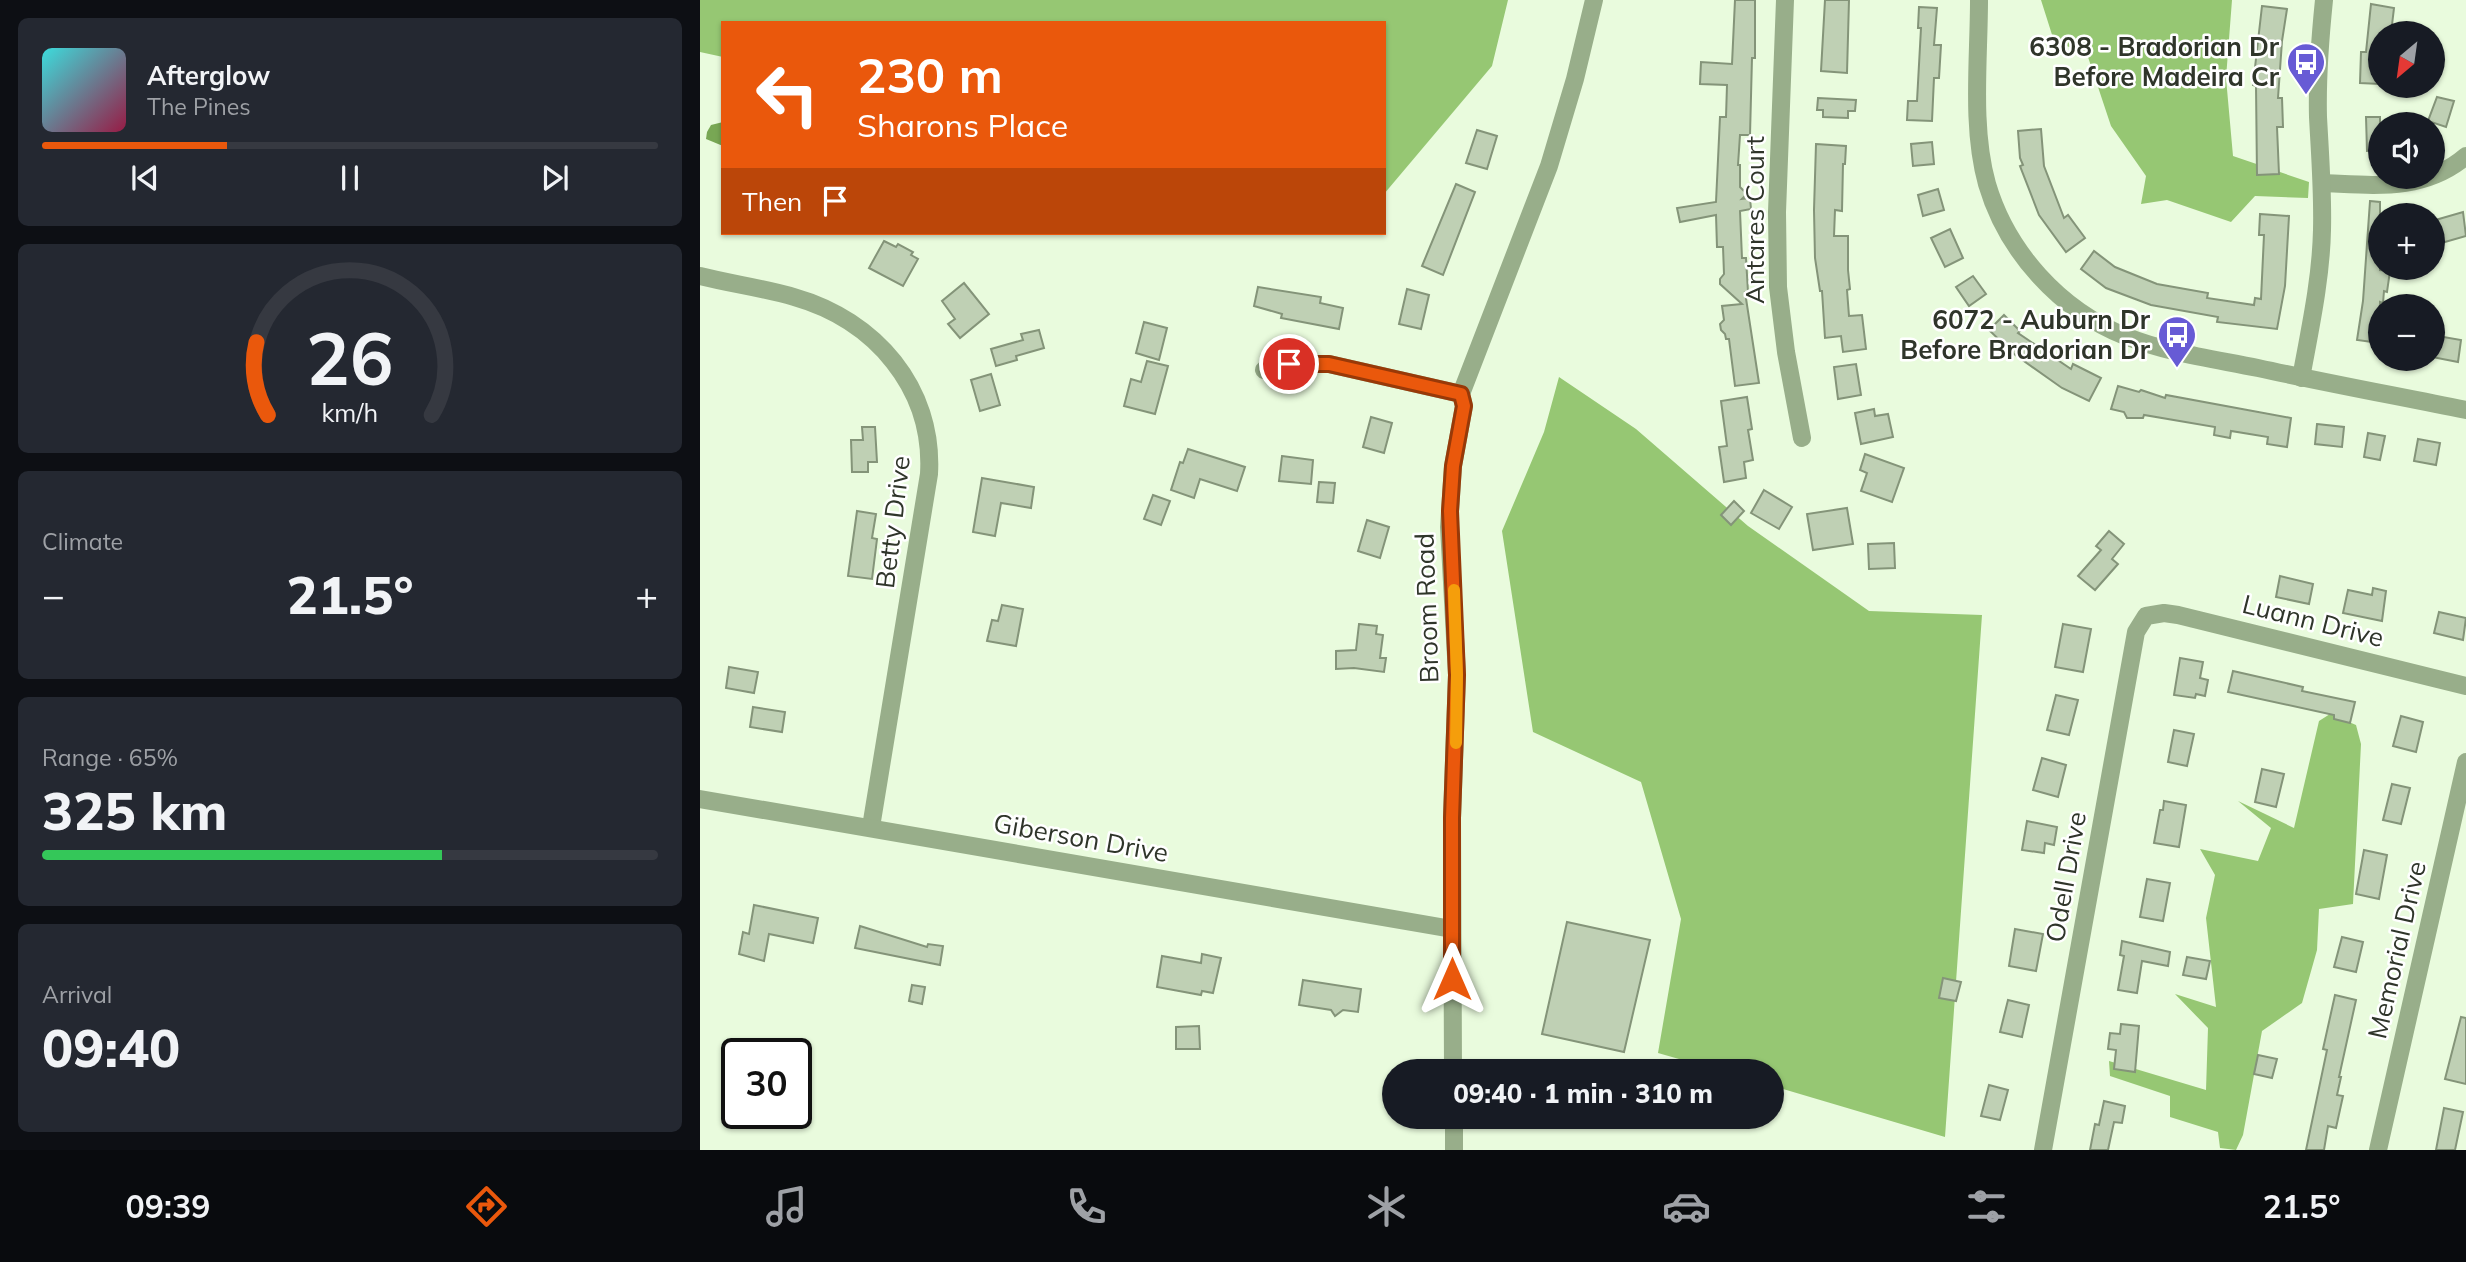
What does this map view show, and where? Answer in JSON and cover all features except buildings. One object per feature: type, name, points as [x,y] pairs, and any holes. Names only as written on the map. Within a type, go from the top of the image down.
[{"type":"street","name":"Broom Road","points":[[1453,1059],[1452,818],[1457,675],[1450,527],[1453,466],[1464,406],[1461,394],[1549,166],[1575,79],[1594,0]]},
{"type":"street","name":"Antares Court","points":[[1785,0],[1777,212],[1778,287],[1786,352],[1802,438]]},
{"type":"street","points":[[1979,0],[1978,132],[1988,185],[2001,219],[2020,251],[2039,276],[2061,297],[2081,312],[2124,336],[2147,344],[2466,410]]},
{"type":"street","points":[[2301,378],[2316,292],[2322,232],[2323,183],[2318,115],[2319,47],[2324,0]]},
{"type":"street","points":[[2323,183],[2393,186],[2413,183],[2446,171],[2466,156]]},
{"type":"street","name":"Betty Drive","points":[[700,276],[795,297],[848,320],[869,335],[894,360],[908,382],[922,414],[928,439],[929,474],[871,827]]},
{"type":"street","points":[[1264,370],[1289,364],[1329,364],[1461,394]]},
{"type":"street","name":"Luann Drive","points":[[2146,616],[2164,613],[2178,615],[2466,686]]},
{"type":"street","name":"Odell Drive","points":[[2043,1150],[2136,632],[2146,616]]},
{"type":"street","name":"Memorial Drive","points":[[2378,1150],[2466,762]]},
{"type":"street","name":"Giberson Drive","points":[[700,799],[1452,929]]},
{"type":"street","points":[[1454,1129],[1454,1150]]},
{"type":"shaded area","points":[[700,0],[1508,0],[1492,66],[1386,192],[1386,21],[721,21],[721,57],[700,52]]},
{"type":"shaded area","points":[[2041,0],[2232,0],[2226,78],[2233,156],[2309,182],[2308,198],[2255,196],[2231,222],[2167,200],[2141,204],[2146,176],[2111,126],[2087,54],[2054,41]]},
{"type":"shaded area","points":[[721,122],[721,145],[706,139],[711,125]]},
{"type":"shaded area","points":[[1559,377],[1636,429],[1748,526],[1869,611],[1982,615],[1945,1137],[1784,1089],[1784,1059],[1679,1059],[1658,1053],[1681,919],[1641,782],[1533,732],[1502,531],[1544,432]]},
{"type":"shaded area","points":[[2330,714],[2356,725],[2361,744],[2353,904],[2319,909],[2317,950],[2302,1003],[2262,1031],[2243,1135],[2236,1150],[2220,1148],[2218,1132],[2170,1117],[2170,1096],[2110,1076],[2109,1061],[2206,1090],[2208,1028],[2175,994],[2216,1007],[2206,918],[2215,875],[2200,849],[2258,861],[2271,828],[2238,801],[2294,828],[2319,721]]},
{"type":"slow traffic","points":[[1454,590],[1456,743]]},
{"type":"place","name":"6308 - Bradorian Dr Before Madeira Cr","points":[[2306,96]]},
{"type":"place","name":"6072 - Auburn Dr Before Bradorian Dr","points":[[2177,369]]},
{"type":"route","points":[[1289,364],[1329,364],[1461,394],[1464,406],[1450,496],[1457,675],[1452,818],[1452,979]]}]
